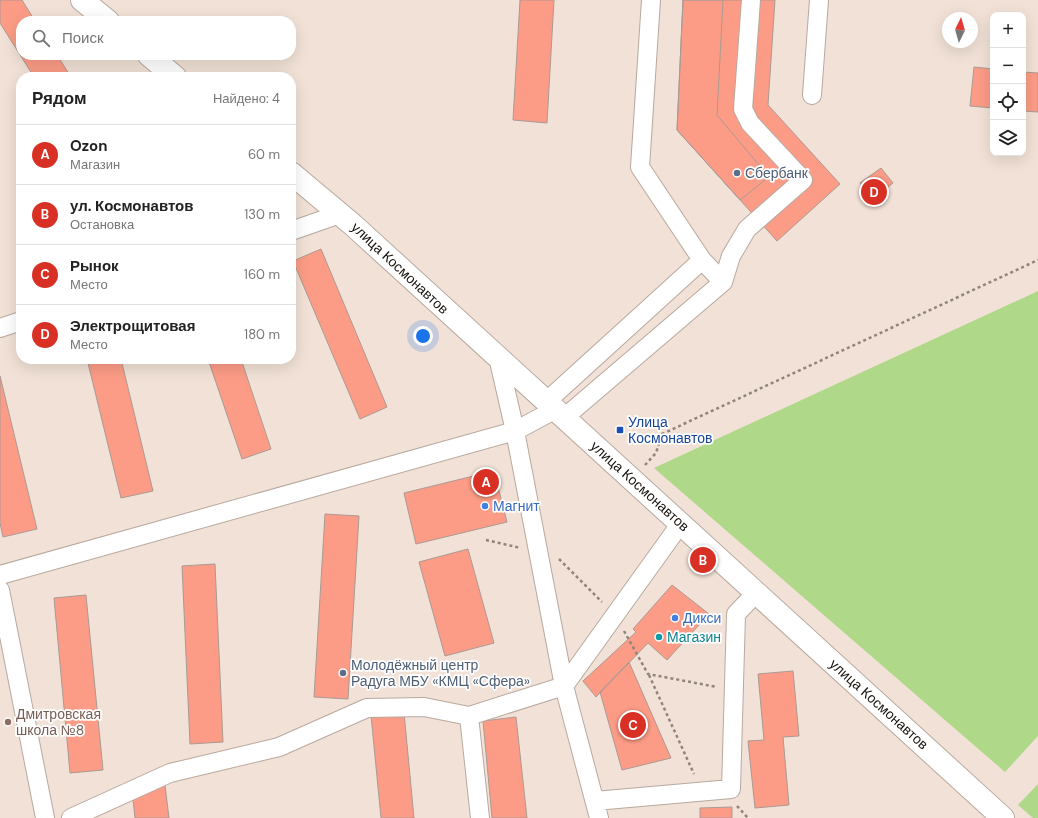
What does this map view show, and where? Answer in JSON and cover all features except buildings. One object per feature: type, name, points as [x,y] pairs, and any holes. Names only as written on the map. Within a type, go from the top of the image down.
[{"type":"main road","points":[[82,0],[102,16]]},
{"type":"main road","points":[[155,60],[169,72]]},
{"type":"main road","name":"улица Космонавтов","points":[[296,177],[340,214],[556,409],[1003,818]]},
{"type":"street","points":[[650,0],[640,167],[702,260],[723,282]]},
{"type":"street","points":[[0,575],[515,431],[556,409],[723,282],[731,256],[747,229],[803,180],[750,123],[743,109],[751,0]]},
{"type":"street","points":[[812,95],[819,0]]},
{"type":"street","points":[[296,229],[340,214]]},
{"type":"street","points":[[556,409],[702,260]]},
{"type":"street","points":[[0,328],[16,323]]},
{"type":"street","points":[[498,358],[515,431],[564,686],[597,810],[703,792],[731,789],[736,614],[757,592]]},
{"type":"street","points":[[71,818],[170,773],[279,747],[367,708],[424,707],[469,716],[564,686],[681,523]]},
{"type":"street","points":[[0,590],[45,818]]},
{"type":"street","points":[[469,716],[480,818]]},
{"type":"path","points":[[633,479],[656,453],[662,434],[1038,260]]},
{"type":"path","points":[[648,674],[703,792]]},
{"type":"green space","points":[[1038,291],[1038,736],[1005,772],[654,468]]},
{"type":"green space","points":[[1038,784],[1038,818],[1033,818],[1018,805]]},
{"type":"place","name":"Сбербанк","points":[[737,173]]},
{"type":"place","name":"Электрощитовая","points":[[874,192]]},
{"type":"place","name":"Улица Космонавтов","points":[[620,430]]},
{"type":"place","name":"Ozon","points":[[486,482]]},
{"type":"place","name":"Магнит","points":[[485,506]]},
{"type":"place","name":"ул. Космонавтов","points":[[703,560]]},
{"type":"place","name":"Дикси","points":[[675,618]]},
{"type":"place","name":"Магазин","points":[[659,637]]},
{"type":"place","name":"Молодёжный центр Радуга МБУ «КМЦ «Сфера»","points":[[343,673]]},
{"type":"place","name":"Дмитровская школа №8","points":[[8,722]]},
{"type":"place","name":"Рынок","points":[[633,725]]}]
